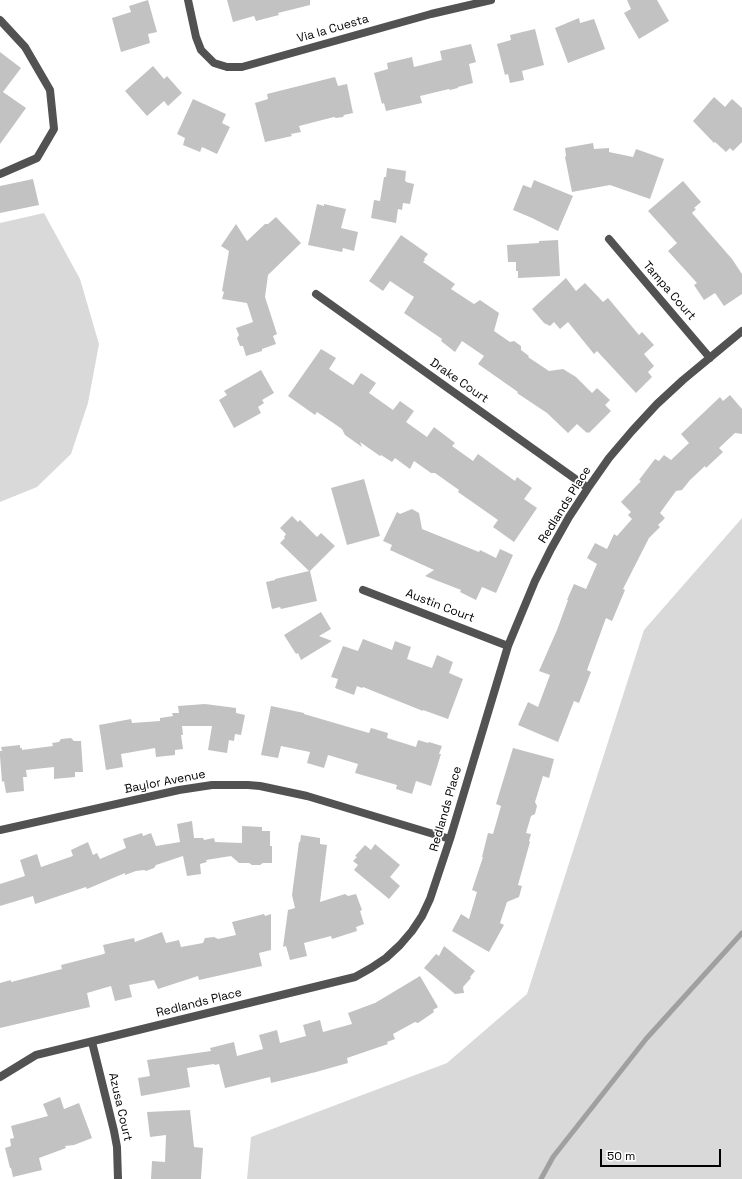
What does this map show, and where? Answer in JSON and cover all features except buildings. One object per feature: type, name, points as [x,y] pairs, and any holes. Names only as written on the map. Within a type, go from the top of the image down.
[{"type":"street","name":"Via la Cuesta","points":[[188,0],[200,50],[214,63],[227,67],[242,67],[430,14],[491,0]]},
{"type":"street","points":[[0,20],[25,47],[50,90],[54,129],[37,158],[0,174]]},
{"type":"street","name":"Tampa Court","points":[[609,239],[710,358]]},
{"type":"street","name":"Drake Court","points":[[316,294],[588,488]]},
{"type":"street","name":"Redlands Place","points":[[0,1077],[36,1055],[354,977],[386,958],[400,945],[422,916],[430,899],[450,839],[508,646],[535,581],[551,549],[588,488],[609,458],[632,431],[657,404],[742,331]]},
{"type":"street","name":"Austin Court","points":[[363,590],[508,646]]},
{"type":"street","name":"Baylor Avenue","points":[[0,830],[179,790],[212,785],[248,785],[260,786],[307,796],[450,839]]},
{"type":"street","name":"Azusa Court","points":[[92,1042],[114,1131],[118,1163],[118,1179]]},
{"type":"shaded area","points":[[44,213],[80,279],[99,344],[88,403],[71,454],[37,487],[0,502],[0,223]]},
{"type":"shaded area","points":[[742,518],[742,1179],[247,1179],[251,1137],[447,1063],[527,994],[644,630]]},
{"type":"waterway","points":[[541,1179],[553,1157],[646,1039],[742,933]]}]
